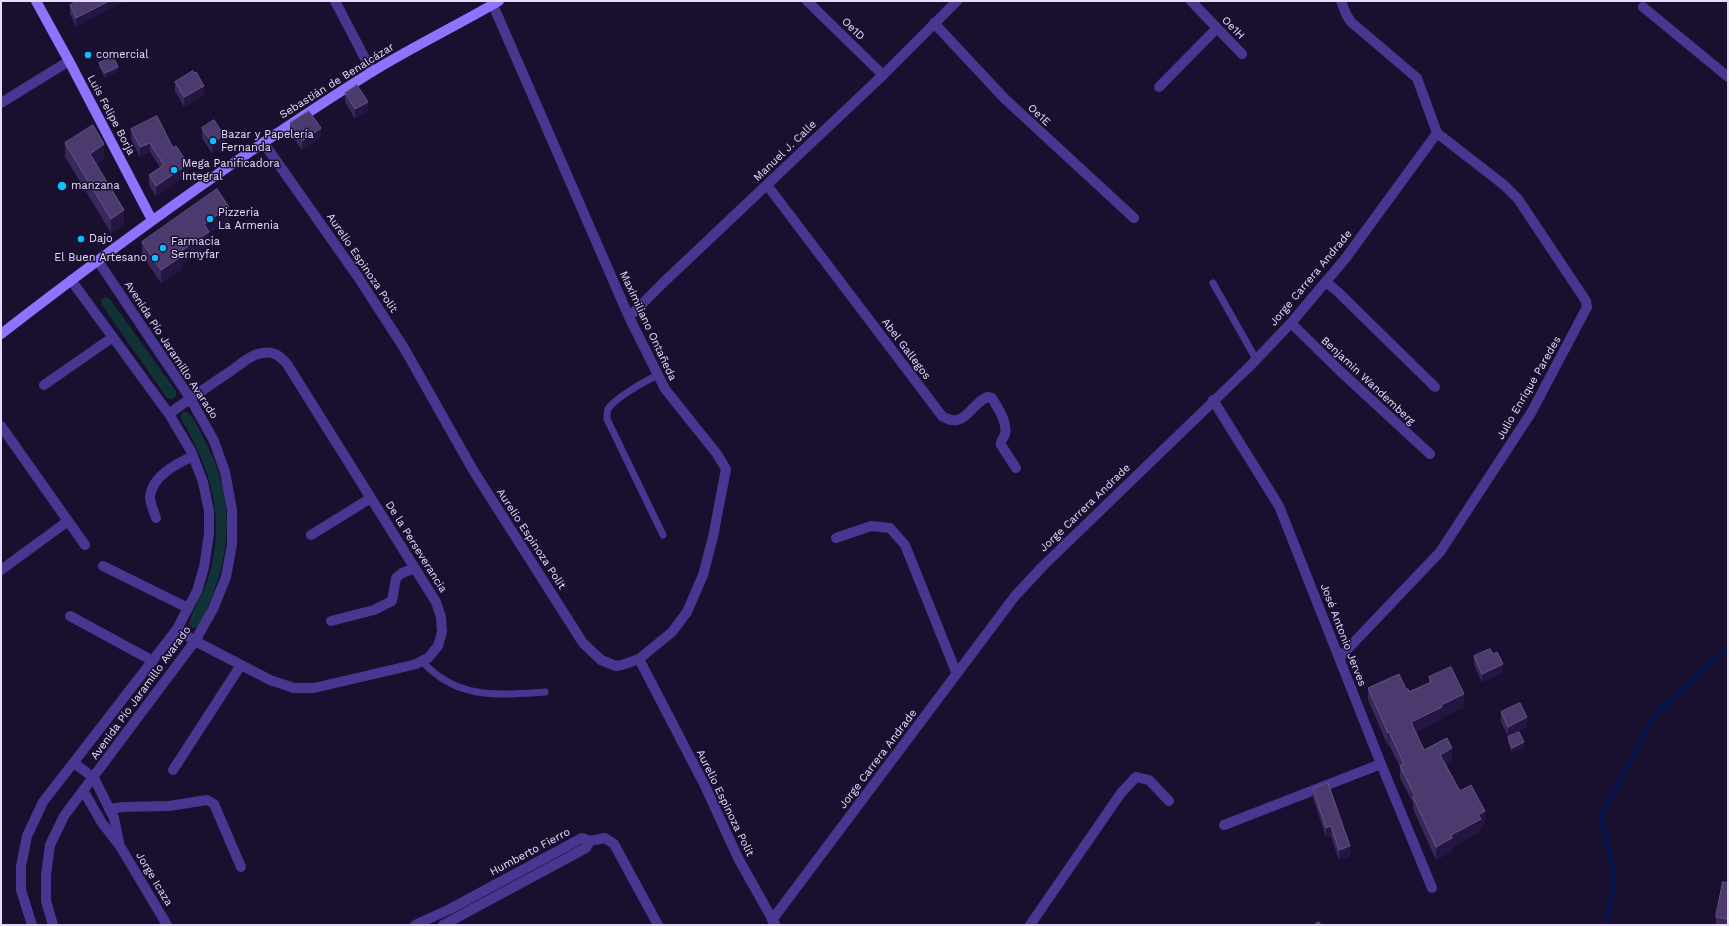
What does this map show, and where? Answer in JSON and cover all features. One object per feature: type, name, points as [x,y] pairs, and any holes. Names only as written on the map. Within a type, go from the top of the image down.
[{"type":"main road","name":"Luis Felipe Borja","points":[[36,1],[152,220]]},
{"type":"main road","name":"Sebastián de Benalcázar","points":[[1,334],[152,220],[263,142],[372,72],[496,3]]},
{"type":"street","points":[[335,1],[372,72]]},
{"type":"street","name":"Oe1D","points":[[807,1],[883,75]]},
{"type":"street","name":"Manuel J. Calle","points":[[629,317],[665,281],[883,75],[957,1]]},
{"type":"street","name":"Oe1H","points":[[1191,1],[1242,54]]},
{"type":"street","points":[[1341,1],[1351,22],[1416,78],[1437,133]]},
{"type":"street","name":"Maximiliano Ontañeda","points":[[496,3],[629,317],[667,393],[718,454],[724,464],[726,473],[713,537],[703,575],[693,601],[687,612],[672,632],[663,641],[639,659]]},
{"type":"street","points":[[1643,7],[1728,77]]},
{"type":"street","name":"Oe1E","points":[[934,23],[1004,98],[1134,218]]},
{"type":"street","points":[[1159,87],[1217,28]]},
{"type":"street","points":[[1,103],[69,61]]},
{"type":"street","name":"Jorge Carrera Andrade","points":[[774,922],[956,672],[1015,596],[1043,566],[1256,359],[1291,323],[1326,282],[1437,133]]},
{"type":"street","name":"Julio Enrique Paredes","points":[[1339,658],[1440,552],[1531,413],[1587,307],[1586,301],[1518,199],[1504,185],[1437,133]]},
{"type":"street","name":"Aurelio Espinoza Polit","points":[[263,142],[358,277],[404,348],[473,470],[583,643],[601,660],[616,666],[622,666],[639,659],[705,786],[738,858],[774,922]]},
{"type":"street","name":"Abel Gallegos","points":[[767,185],[942,416],[950,421],[957,421],[962,419],[982,399],[987,397],[992,398],[999,409],[1005,424],[1006,433],[1000,441],[1001,445],[1016,468]]},
{"type":"street","name":"Avenida Pío Jaramillo Avarado","points":[[53,925],[46,901],[46,875],[50,845],[64,816],[94,778],[195,641],[213,609],[226,577],[232,544],[232,510],[225,472],[214,441],[190,398],[98,260]]},
{"type":"street","name":"Avenida Pío Jaramillo Avarado","points":[[32,925],[21,890],[21,866],[27,836],[43,802],[177,629],[197,591],[204,567],[209,534],[209,511],[203,482],[193,456],[170,414],[71,280]]},
{"type":"street","points":[[1326,282],[1434,387]]},
{"type":"street","name":"Benjamin Wandemberg","points":[[1291,323],[1340,371],[1430,454]]},
{"type":"street","points":[[44,386],[113,337]]},
{"type":"street","name":"De la Perseverancia","points":[[170,414],[190,398],[251,357],[262,353],[277,354],[287,364],[436,602],[442,622],[441,636],[438,646],[432,654],[422,661],[404,668],[331,685],[301,689],[270,680],[195,641],[177,629]]},
{"type":"street","name":"José Antonio Jerves","points":[[1213,400],[1279,506],[1381,764],[1432,888]]},
{"type":"street","points":[[1,426],[85,545]]},
{"type":"street","points":[[156,518],[150,497],[154,484],[159,477],[193,456]]},
{"type":"street","points":[[311,535],[371,498]]},
{"type":"street","points":[[1,570],[68,521]]},
{"type":"street","points":[[836,538],[871,526],[890,528],[905,545],[956,672]]},
{"type":"street","points":[[103,566],[188,608]]},
{"type":"street","points":[[331,621],[374,610],[392,601],[396,578],[402,573],[415,568]]},
{"type":"street","points":[[70,616],[153,661]]},
{"type":"street","points":[[173,770],[241,665]]},
{"type":"street","points":[[74,763],[94,778]]},
{"type":"street","points":[[1224,825],[1381,764]]},
{"type":"street","points":[[1030,925],[1121,793],[1136,777],[1149,780],[1169,801]]},
{"type":"street","name":"Jorge Icaza","points":[[94,778],[114,818],[120,846]]},
{"type":"street","name":"Jorge Icaza","points":[[83,790],[102,823],[120,846],[167,925]]},
{"type":"street","points":[[109,809],[123,807],[169,806],[207,800],[214,804],[241,867]]},
{"type":"street","name":"Humberto Fierro","points":[[415,925],[446,911],[582,838],[590,841],[586,848],[450,924]]},
{"type":"street","points":[[590,841],[605,838],[614,844],[658,925]]},
{"type":"street","points":[[446,911],[450,924]]},
{"type":"lane","points":[[1213,283],[1256,359]]},
{"type":"lane","points":[[658,375],[642,383],[612,405],[607,411],[607,418],[663,535]]},
{"type":"lane","points":[[422,661],[429,669],[454,685],[473,692],[491,695],[545,692]]},
{"type":"green space","points":[[105,297],[110,299],[176,391],[176,396],[172,399],[167,398],[102,305],[101,300]]},
{"type":"green space","points":[[185,411],[189,413],[197,424],[216,465],[223,488],[226,511],[226,534],[218,580],[210,603],[199,626],[193,628],[189,626],[190,622],[194,609],[209,576],[214,555],[216,514],[208,475],[192,438],[181,419],[181,414]]},
{"type":"building","points":[[78,1],[109,1],[76,18],[70,5]]},
{"type":"building","points":[[113,56],[118,67],[105,73],[99,63]]},
{"type":"building","points":[[193,71],[194,73],[196,72],[204,86],[184,97],[175,82]]},
{"type":"building","points":[[357,85],[368,102],[355,109],[345,93]]},
{"type":"building","points":[[309,111],[321,128],[302,141],[290,123]]},
{"type":"building","points":[[157,116],[173,148],[176,146],[188,164],[156,186],[149,175],[164,165],[150,143],[140,147],[131,129]]},
{"type":"building","points":[[214,120],[224,135],[212,143],[202,128]]},
{"type":"building","points":[[93,125],[104,144],[90,154],[124,210],[111,219],[65,143]]},
{"type":"building","points":[[217,189],[229,207],[204,224],[209,232],[180,252],[182,256],[161,270],[142,242]]},
{"type":"building","points":[[1490,649],[1493,654],[1497,652],[1503,664],[1482,674],[1474,656]]},
{"type":"building","points":[[1451,667],[1464,694],[1441,705],[1442,707],[1411,722],[1424,750],[1447,738],[1452,748],[1440,755],[1460,791],[1471,785],[1485,811],[1478,815],[1481,819],[1451,835],[1452,838],[1436,847],[1413,797],[1415,796],[1400,766],[1404,764],[1368,688],[1399,674],[1409,692],[1431,682],[1429,677]]},
{"type":"building","points":[[1520,703],[1527,717],[1508,727],[1501,712]]},
{"type":"building","points":[[1519,732],[1524,742],[1512,748],[1508,737]]},
{"type":"building","points":[[1328,783],[1350,846],[1339,850],[1331,826],[1326,828],[1313,789]]},
{"type":"building","points":[[1723,882],[1728,883],[1728,919],[1716,917]]},
{"type":"building","points":[[1319,922],[1321,925],[1314,925]]},
{"type":"waterway","points":[[1605,925],[1615,878],[1601,816],[1655,714],[1728,648]]},
{"type":"place","name":"comercial","points":[[88,55]]},
{"type":"place","name":"Bazar y Papelería Fernanda","points":[[213,141]]},
{"type":"place","name":"Mega Panificadora Integral","points":[[174,170]]},
{"type":"place","name":"manzana","points":[[62,186]]},
{"type":"place","name":"Pizzeria La Armenia","points":[[210,219]]},
{"type":"place","name":"Dajo","points":[[81,239]]},
{"type":"place","name":"Farmacia Sermyfar","points":[[163,248]]},
{"type":"place","name":"El Buen Artesano","points":[[155,258]]}]
